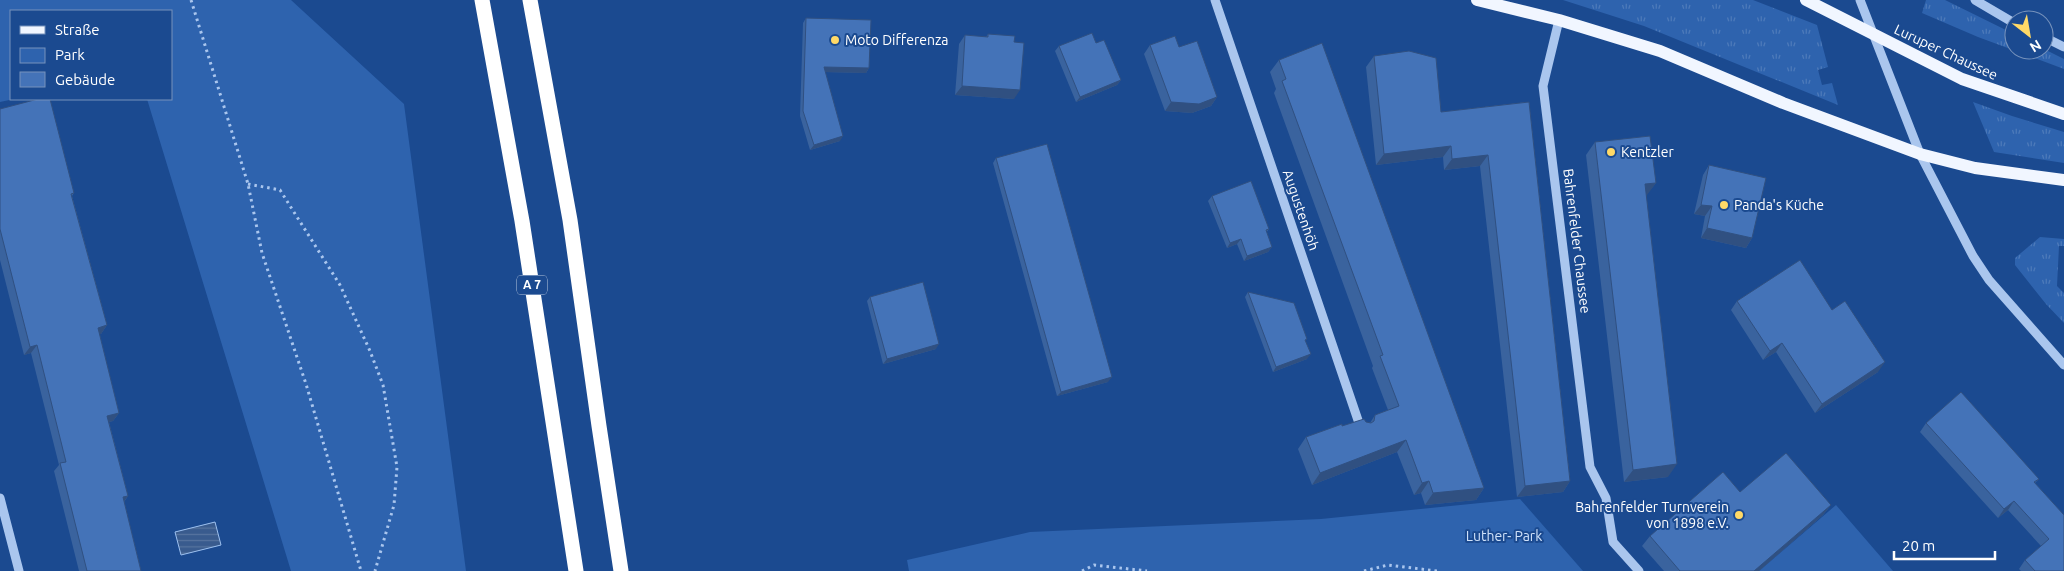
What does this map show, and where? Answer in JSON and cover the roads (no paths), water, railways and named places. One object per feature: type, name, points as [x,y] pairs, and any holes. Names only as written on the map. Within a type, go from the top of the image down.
[{"type":"highway","name":"A 7","points":[[482,0],[522,221],[576,571]]},
{"type":"highway","points":[[530,0],[570,220],[621,571]]},
{"type":"main road","points":[[1477,0],[1559,20],[1660,51],[1783,103],[1920,154],[1975,168],[2064,180]]},
{"type":"main road","points":[[1806,0],[1874,35]]},
{"type":"main road","name":"Luruper Chaussee","points":[[1874,35],[1962,79],[2064,114]]},
{"type":"street","name":"Augustenhöh","points":[[1215,0],[1361,429]]},
{"type":"street","points":[[1860,0],[1920,154],[1973,256],[1989,280],[2064,365]]},
{"type":"street","points":[[1975,0],[2004,17]]},
{"type":"street","name":"Bahrenfelder Chaussee","points":[[1559,20],[1543,86],[1590,467],[1606,498],[1613,542],[1639,571]]},
{"type":"street","points":[[0,498],[19,571]]},
{"type":"place","name":"Moto Differenza","points":[[835,40]]},
{"type":"place","name":"Kentzler","points":[[1611,152]]},
{"type":"place","name":"Panda's Küche","points":[[1724,205]]},
{"type":"place","name":"Bahrenfelder Turnverein von 1898 e.V.","points":[[1739,515]]},
{"type":"park label","name":"Luther- Park","points":[[1504,536]]}]
